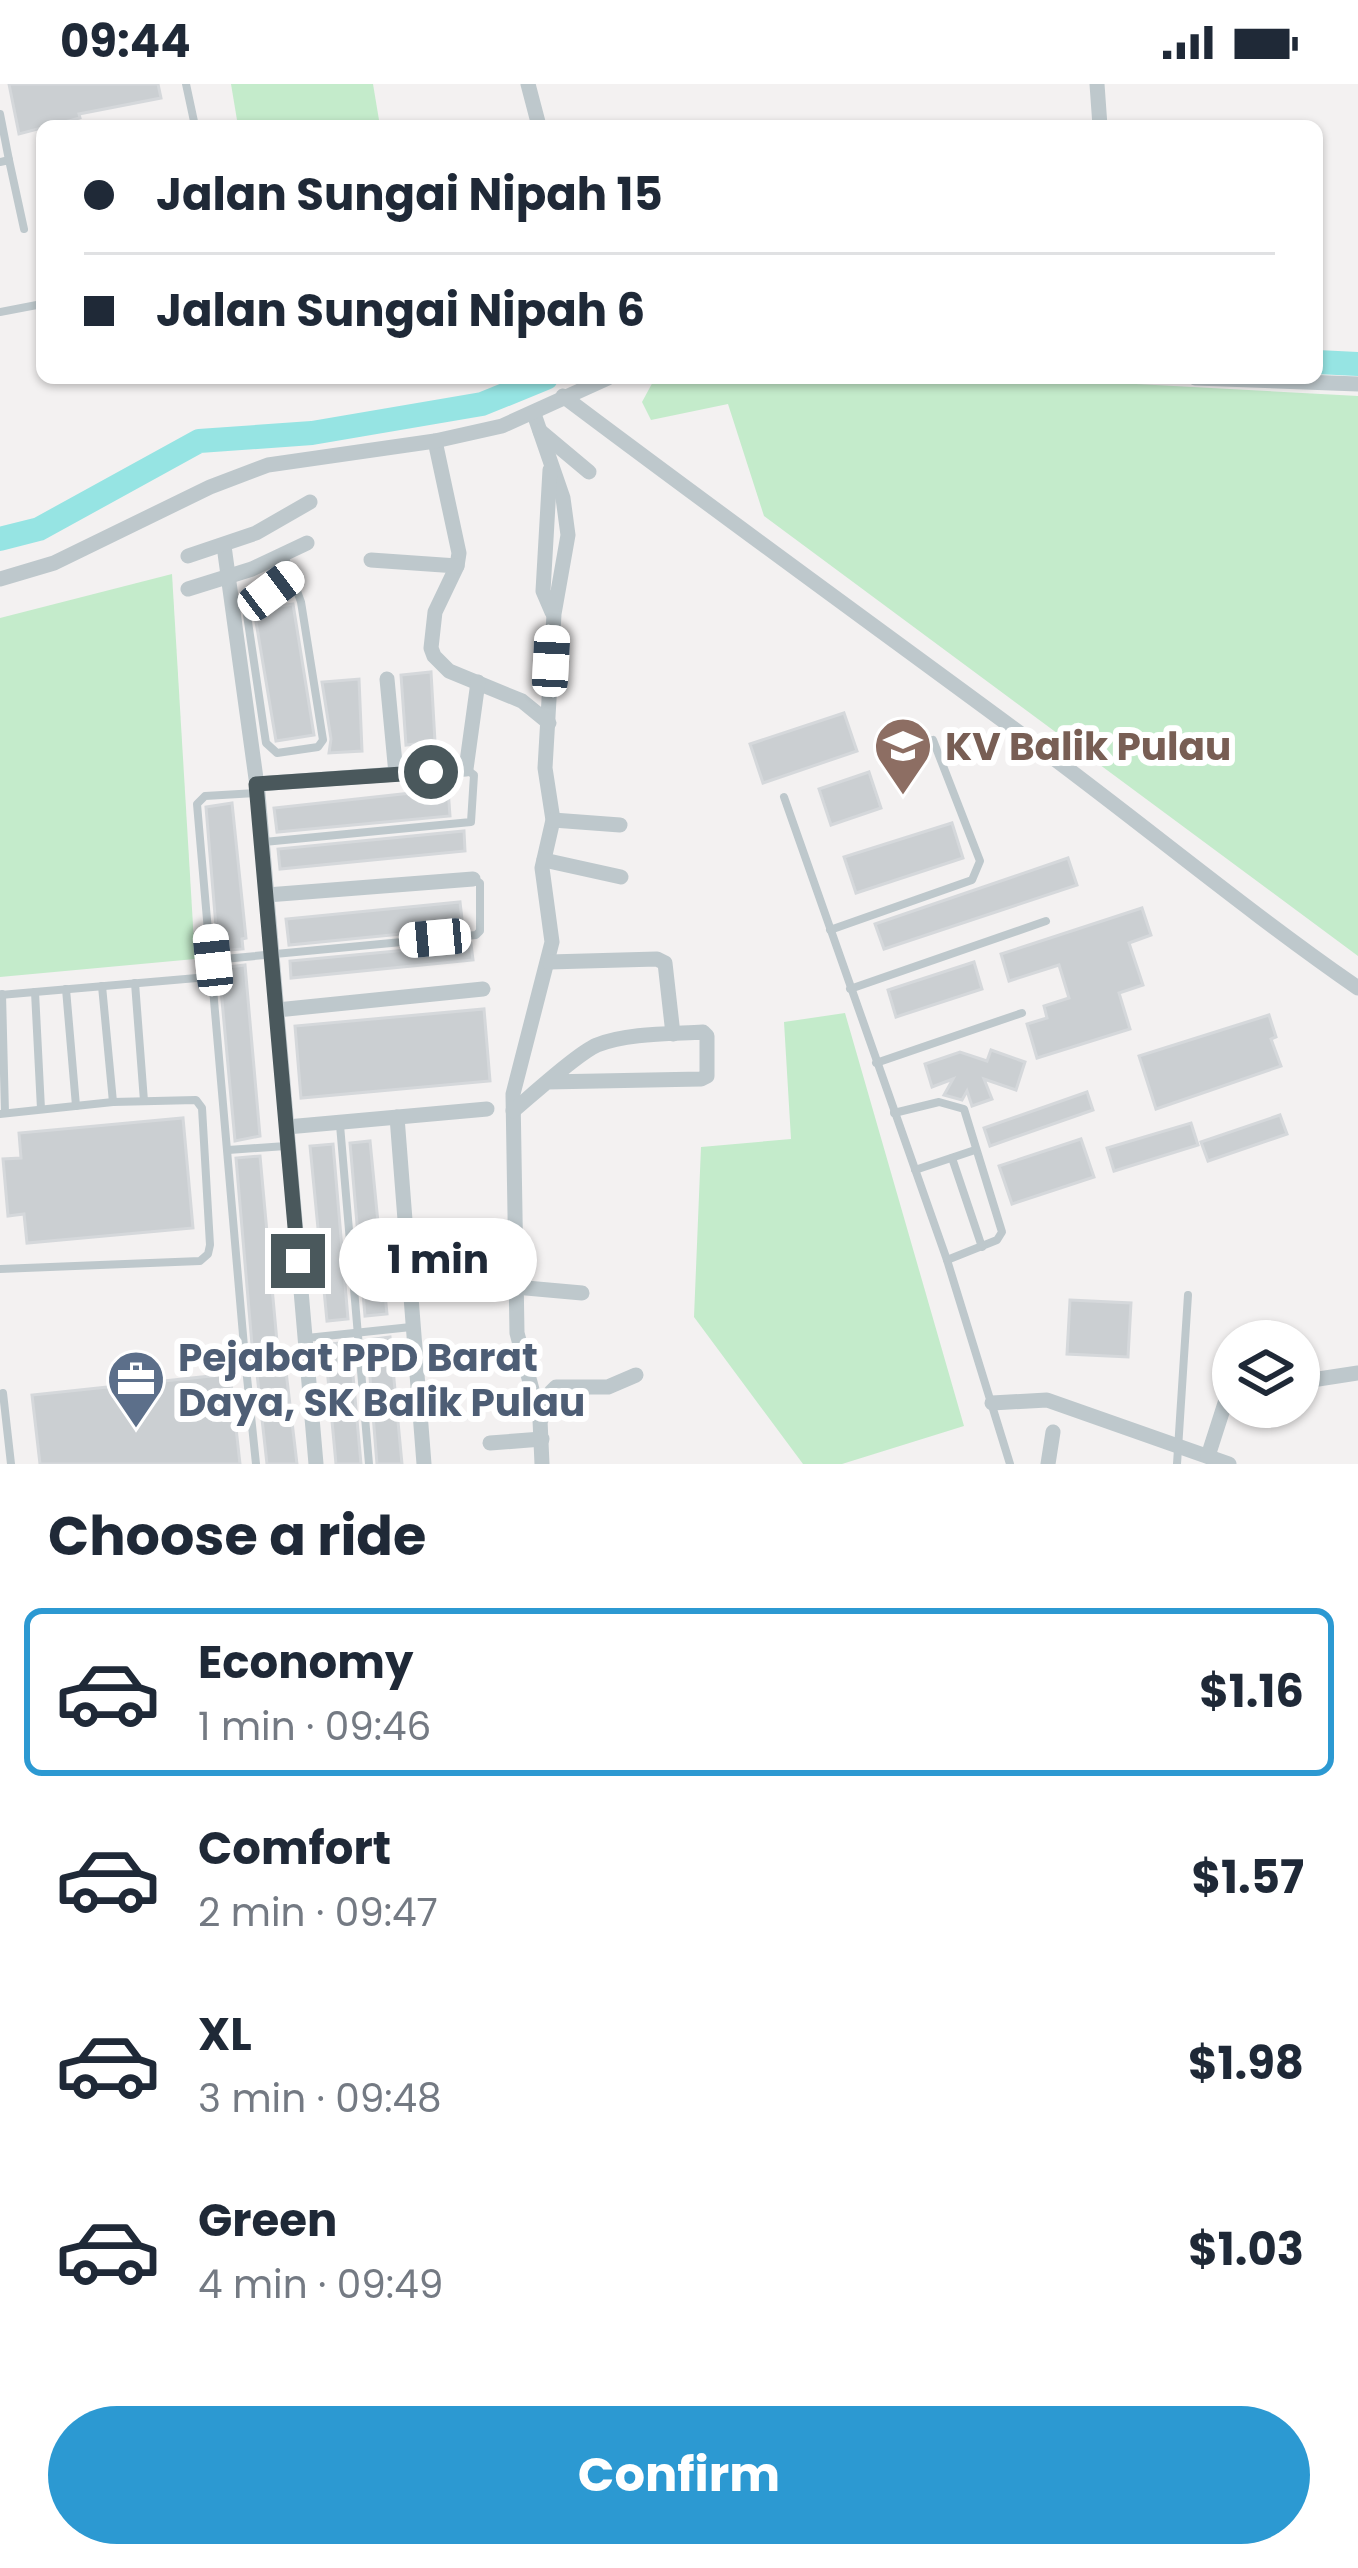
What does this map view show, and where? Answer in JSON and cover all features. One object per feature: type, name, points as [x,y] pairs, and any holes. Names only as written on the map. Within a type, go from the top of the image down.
[{"type":"street","points":[[528,84],[537,120]]},
{"type":"street","points":[[1097,84],[1100,120]]},
{"type":"street","points":[[1323,383],[1358,384]]},
{"type":"street","points":[[0,579],[54,563],[210,487],[268,465],[435,441],[502,426],[586,384]]},
{"type":"street","points":[[562,396],[1018,732],[1258,919],[1358,988]]},
{"type":"street","points":[[533,414],[563,498],[568,535],[554,614],[545,768],[553,820],[543,888],[552,928],[549,962],[513,1087],[515,1287],[520,1349],[540,1420],[542,1464]]},
{"type":"street","points":[[540,431],[589,472]]},
{"type":"street","points":[[435,441],[457,538],[457,566],[440,598],[431,648],[449,671],[522,701],[549,723]]},
{"type":"street","points":[[188,556],[256,533],[310,502]]},
{"type":"street","points":[[188,590],[307,544]]},
{"type":"street","points":[[224,546],[257,789],[316,1464]]},
{"type":"street","points":[[371,560],[457,566]]},
{"type":"street","points":[[387,679],[396,774]]},
{"type":"street","points":[[257,789],[466,769],[478,682]]},
{"type":"street","points":[[553,820],[620,825]]},
{"type":"street","points":[[544,860],[621,877]]},
{"type":"street","points":[[267,895],[473,879]]},
{"type":"street","points":[[549,962],[657,959],[665,963],[674,1034]]},
{"type":"street","points":[[277,1010],[483,989]]},
{"type":"street","points":[[513,1111],[547,1082],[596,1046],[706,1033],[704,1078],[547,1082]]},
{"type":"street","points":[[287,1127],[487,1108]]},
{"type":"street","points":[[397,1117],[424,1464]]},
{"type":"street","points":[[515,1287],[582,1293]]},
{"type":"street","points":[[1320,1378],[1358,1372]]},
{"type":"street","points":[[540,1420],[556,1388],[608,1387],[636,1375]]},
{"type":"street","points":[[992,1403],[1043,1399],[1229,1464]]},
{"type":"street","points":[[1208,1456],[1217,1428]]},
{"type":"street","points":[[1048,1464],[1053,1432]]},
{"type":"street","points":[[490,1444],[542,1439]]},
{"type":"lane","points":[[186,84],[194,120]]},
{"type":"lane","points":[[0,114],[4,162],[24,230]]},
{"type":"lane","points":[[0,312],[36,305]]},
{"type":"lane","points":[[284,555],[301,602],[323,740],[318,747],[277,753],[266,743],[247,615],[250,606],[291,575]]},
{"type":"lane","points":[[830,930],[972,880],[978,873],[980,861],[933,740]]},
{"type":"lane","points":[[262,842],[471,822],[475,817],[474,775],[466,769]]},
{"type":"lane","points":[[256,1464],[197,804],[206,796],[257,789]]},
{"type":"lane","points":[[784,797],[947,1260],[1010,1464]]},
{"type":"lane","points":[[213,960],[476,935],[480,931],[480,883],[473,879]]},
{"type":"lane","points":[[850,989],[1046,921]]},
{"type":"lane","points":[[0,1269],[200,1261],[208,1254],[202,1108],[196,1100],[3,1113],[1,994],[197,978]]},
{"type":"lane","points":[[135,983],[144,1102]]},
{"type":"lane","points":[[102,986],[113,1102]]},
{"type":"lane","points":[[66,989],[76,1106]]},
{"type":"lane","points":[[34,992],[41,1109]]},
{"type":"lane","points":[[876,1063],[1022,1012]]},
{"type":"lane","points":[[894,1113],[939,1102],[961,1107],[1002,1226],[997,1240],[947,1260]]},
{"type":"lane","points":[[340,1122],[369,1464]]},
{"type":"lane","points":[[228,1150],[289,1145]]},
{"type":"lane","points":[[915,1170],[975,1150]]},
{"type":"lane","points":[[952,1158],[982,1247]]},
{"type":"lane","points":[[1177,1464],[1188,1294]]},
{"type":"lane","points":[[245,1358],[359,1333],[413,1327]]},
{"type":"lane","points":[[3,1393],[7,1463]]},
{"type":"green space","points":[[231,84],[373,84],[379,120],[237,120]]},
{"type":"green space","points":[[652,384],[1135,384],[1358,396],[1358,956],[764,516],[728,404],[651,420],[642,402]]},
{"type":"green space","points":[[172,574],[195,959],[0,977],[0,618]]},
{"type":"green space","points":[[845,1013],[964,1426],[842,1464],[803,1464],[694,1317],[701,1147],[791,1139],[784,1022]]},
{"type":"building","points":[[9,84],[158,84],[161,98],[79,114],[80,118],[72,120],[36,120],[36,130],[19,134]]},
{"type":"building","points":[[293,604],[314,735],[276,741],[255,616],[260,609]]},
{"type":"building","points":[[431,672],[435,742],[406,745],[401,675]]},
{"type":"building","points":[[359,679],[362,751],[329,753],[322,682]]},
{"type":"building","points":[[844,713],[857,751],[763,783],[750,744]]},
{"type":"building","points":[[869,772],[881,808],[831,825],[819,789]]},
{"type":"building","points":[[448,789],[450,816],[277,832],[274,808]]},
{"type":"building","points":[[232,803],[246,938],[243,949],[218,951],[206,807]]},
{"type":"building","points":[[952,823],[963,858],[856,893],[844,857]]},
{"type":"building","points":[[464,831],[465,851],[280,869],[278,849]]},
{"type":"building","points":[[1068,858],[1077,885],[884,949],[875,924]]},
{"type":"building","points":[[460,902],[463,928],[289,945],[286,919]]},
{"type":"building","points":[[1142,908],[1151,935],[1129,943],[1143,985],[1119,993],[1130,1029],[1037,1058],[1027,1024],[1047,1018],[1044,1006],[1069,998],[1059,965],[1009,981],[1001,954]]},
{"type":"building","points":[[471,944],[473,960],[291,978],[290,961]]},
{"type":"building","points":[[974,962],[982,989],[896,1017],[888,990]]},
{"type":"building","points":[[245,965],[260,1136],[235,1141],[219,968]]},
{"type":"building","points":[[484,1009],[490,1081],[301,1098],[295,1026]]},
{"type":"building","points":[[1269,1015],[1281,1066],[1156,1109],[1139,1056]]},
{"type":"building","points":[[991,1050],[1025,1062],[1016,1090],[984,1079],[992,1099],[972,1106],[967,1091],[962,1100],[944,1095],[953,1079],[932,1087],[925,1064],[960,1052],[987,1061]]},
{"type":"building","points":[[1087,1092],[1093,1110],[990,1146],[984,1128]]},
{"type":"building","points":[[1280,1115],[1287,1134],[1208,1161],[1201,1142]]},
{"type":"building","points":[[183,1118],[193,1228],[27,1243],[24,1214],[8,1216],[3,1159],[21,1158],[19,1133]]},
{"type":"building","points":[[1191,1123],[1198,1145],[1114,1171],[1107,1148]]},
{"type":"building","points":[[1081,1139],[1094,1177],[1012,1204],[999,1166]]},
{"type":"building","points":[[370,1141],[387,1314],[365,1316],[350,1143]]},
{"type":"building","points":[[333,1144],[348,1319],[327,1321],[310,1146]]},
{"type":"building","points":[[260,1156],[277,1342],[252,1345],[236,1158]]},
{"type":"building","points":[[1070,1300],[1131,1303],[1128,1357],[1067,1354]]},
{"type":"building","points":[[390,1337],[402,1464],[377,1464],[367,1340]]},
{"type":"building","points":[[350,1342],[361,1464],[336,1464],[326,1357],[332,1356],[330,1344]]},
{"type":"building","points":[[285,1363],[297,1464],[267,1464],[256,1365]]},
{"type":"building","name":"Pejabat PPD Barat Daya, SK Balik Pulau","points":[[230,1374],[240,1464],[40,1464],[32,1395]]},
{"type":"waterway","points":[[1323,362],[1358,364]]},
{"type":"waterway","points":[[0,539],[39,529],[199,441],[312,433],[482,404],[531,384]]},
{"type":"place","name":"KV Balik Pulau","points":[[903,797]]},
{"type":"place","name":"Pejabat PPD Barat Daya, SK Balik Pulau","points":[[136,1430]]},
{"type":"route","points":[[298,1261],[256,784],[431,772]]}]
